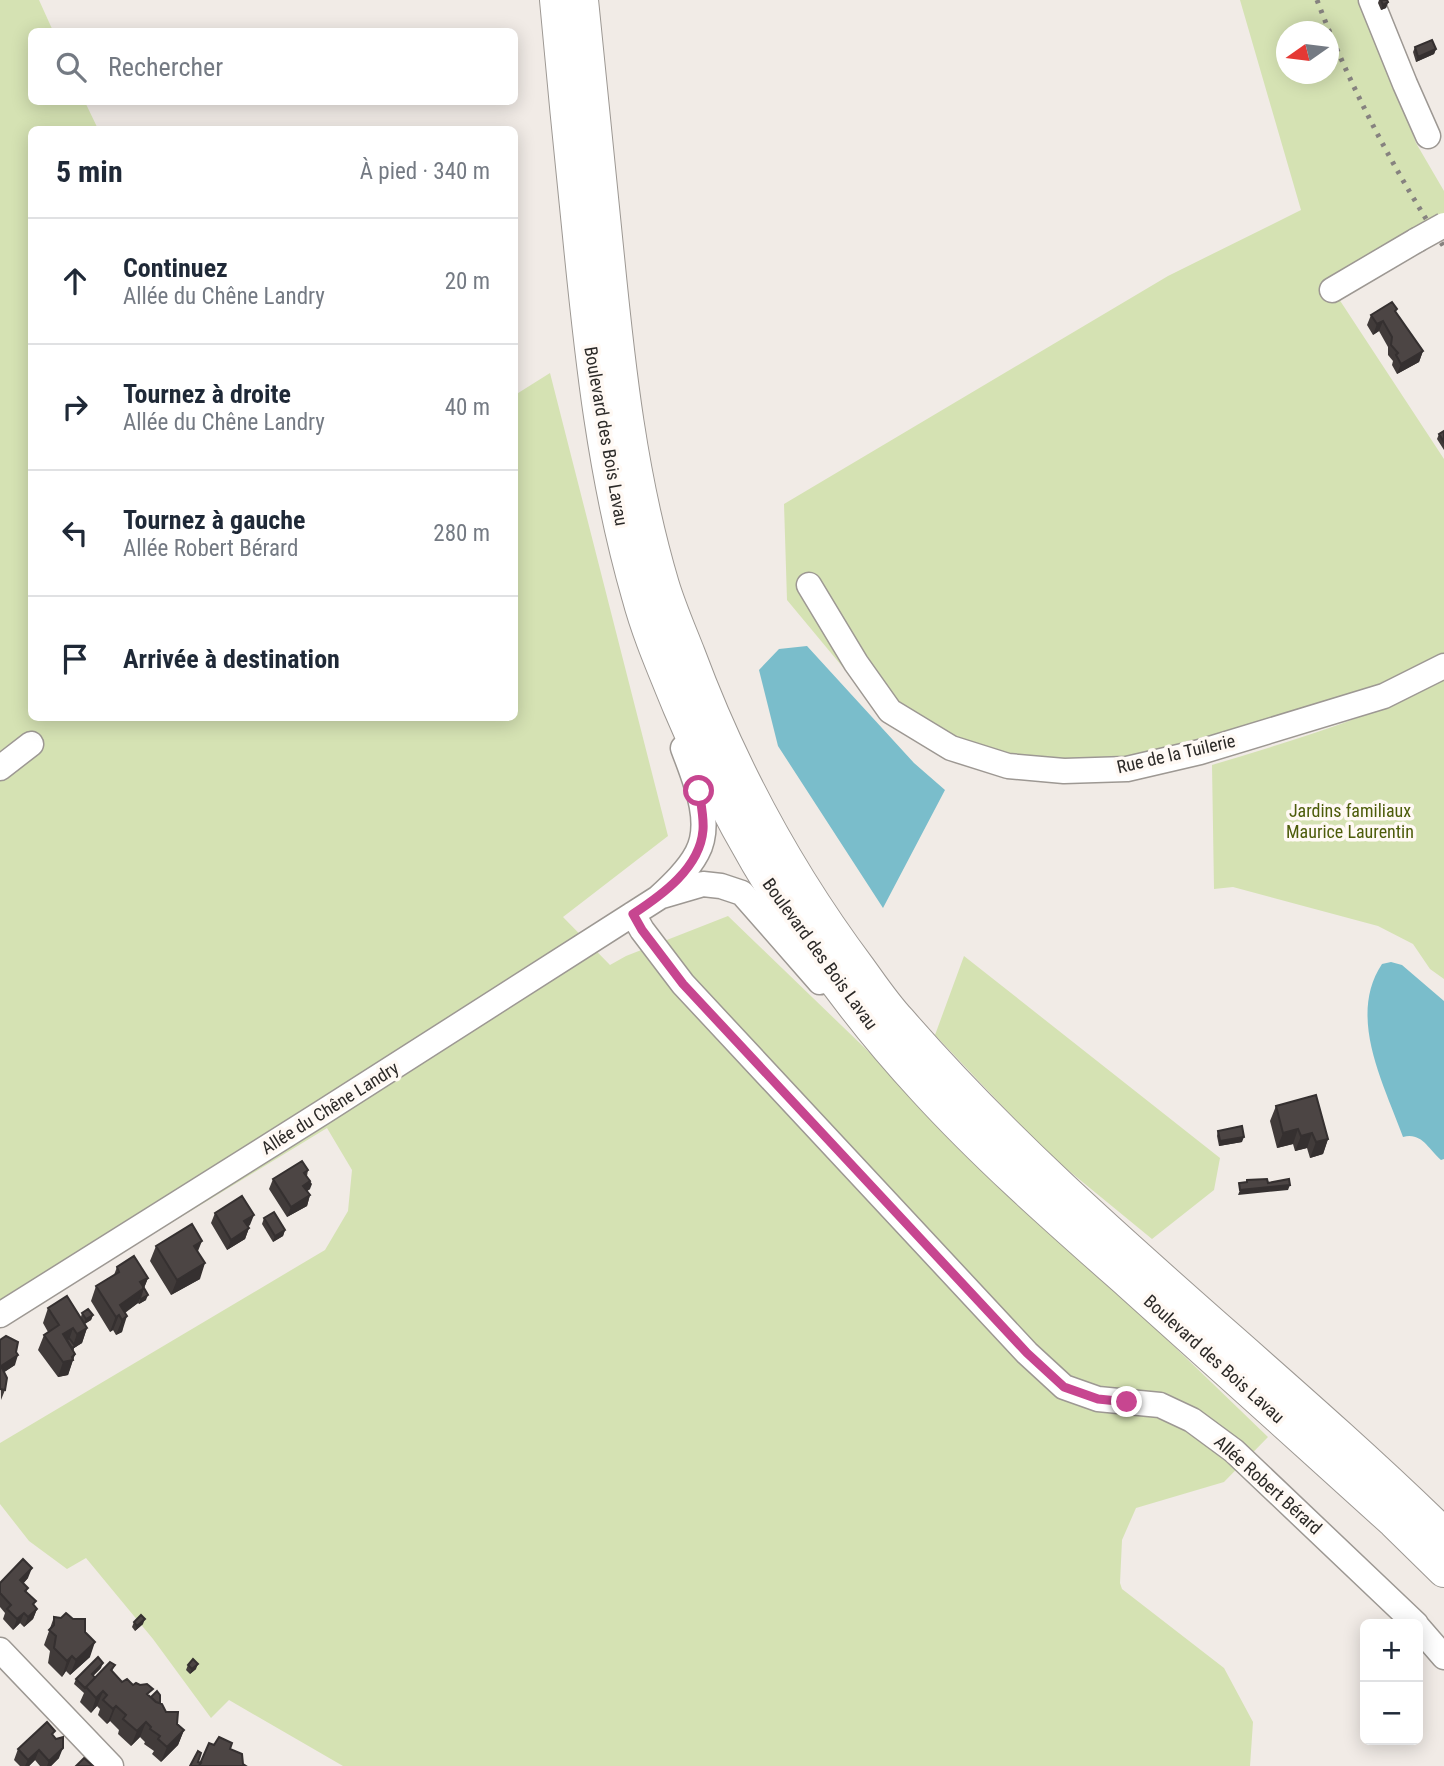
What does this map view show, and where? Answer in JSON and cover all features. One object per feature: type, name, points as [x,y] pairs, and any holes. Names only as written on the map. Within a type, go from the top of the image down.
[{"type":"main road","name":"Boulevard des Bois Lavau","points":[[556,0],[591,362],[610,479],[624,539],[653,644],[696,746],[778,901],[862,1015],[920,1086],[961,1128],[1040,1203],[1384,1513],[1444,1571]]},
{"type":"main road","name":"Boulevard des Bois Lavau","points":[[582,0],[617,356],[635,471],[663,587],[698,680],[733,760],[798,881],[896,1017],[970,1099],[1444,1534]]},
{"type":"street","points":[[1371,0],[1428,136]]},
{"type":"street","points":[[1332,290],[1444,225]]},
{"type":"street","name":"Rue de la Tuilerie","points":[[809,584],[856,663],[890,711],[951,748],[1008,766],[1064,771],[1127,768],[1200,752],[1384,696],[1444,666]]},
{"type":"street","name":"Allée du Chêne Landry","points":[[0,1315],[658,898],[676,881],[698,852],[703,830],[699,791],[659,689],[653,644]]},
{"type":"street","points":[[0,768],[31,744]]},
{"type":"street","name":"Allée du Chêne Landry","points":[[658,898],[703,884],[742,893],[884,1058],[920,1086]]},
{"type":"street","name":"Allée Robert Bérard","points":[[633,914],[683,984],[1027,1353],[1064,1387],[1098,1399],[1160,1405],[1192,1420],[1234,1451],[1411,1619]]},
{"type":"street","name":"Allée Robert Bérard","points":[[1423,1632],[1444,1657]]},
{"type":"street","points":[[0,1650],[111,1766]]},
{"type":"green space","points":[[0,0],[39,0],[52,28],[28,28],[28,105],[86,105],[97,126],[28,126],[28,721],[518,721],[518,393],[550,373],[668,836],[563,917],[610,965],[626,956],[728,916],[1268,1437],[1224,1482],[1136,1508],[1122,1540],[1122,1589],[1224,1668],[1253,1722],[1250,1766],[343,1766],[229,1700],[211,1718],[153,1639],[86,1558],[67,1569],[29,1541],[0,1504],[0,1443],[325,1250],[348,1211],[352,1170],[327,1128],[0,1327]]},
{"type":"green space","points":[[1240,0],[1363,0],[1416,143],[1444,191],[1444,233],[1335,293],[1444,459],[1444,654],[1379,690],[1130,759],[1011,769],[851,677],[787,600],[784,504],[1168,276],[1301,210]]},
{"type":"green space","name":"Jardins familiaux Maurice Laurentin","points":[[1444,680],[1444,979],[1430,969],[1413,944],[1378,926],[1233,887],[1214,889],[1212,765],[1359,717]]},
{"type":"green space","points":[[964,956],[1220,1158],[1214,1190],[1152,1239],[1046,1152],[935,1035]]},
{"type":"water","points":[[807,646],[914,763],[945,790],[883,908],[778,746],[759,670],[779,649]]},
{"type":"water","points":[[1391,962],[1402,965],[1444,1001],[1444,1159],[1441,1160],[1420,1139],[1403,1137],[1372,1050],[1368,1006],[1372,984],[1382,964]]},
{"type":"building","points":[[1432,40],[1436,49],[1418,57],[1415,47]]},
{"type":"building","points":[[1392,302],[1397,309],[1395,311],[1423,351],[1401,364],[1396,355],[1398,353],[1391,345],[1392,337],[1383,321],[1377,324],[1371,315]]},
{"type":"building","points":[[1316,1095],[1328,1139],[1316,1142],[1312,1133],[1301,1136],[1298,1129],[1283,1133],[1276,1106]]},
{"type":"building","points":[[1242,1126],[1244,1137],[1220,1141],[1218,1131]]},
{"type":"building","points":[[302,1161],[308,1170],[304,1173],[310,1181],[303,1186],[310,1195],[291,1207],[273,1179]]},
{"type":"building","points":[[1267,1179],[1268,1183],[1289,1179],[1290,1185],[1240,1190],[1239,1183]]},
{"type":"building","points":[[242,1196],[254,1215],[244,1221],[249,1228],[231,1240],[215,1213]]},
{"type":"building","points":[[274,1212],[285,1230],[275,1236],[264,1218]]},
{"type":"building","points":[[192,1224],[202,1241],[194,1246],[205,1263],[177,1280],[156,1246]]},
{"type":"building","points":[[134,1256],[148,1278],[140,1282],[144,1288],[120,1305],[127,1316],[122,1320],[119,1315],[116,1317],[96,1286],[119,1272],[117,1267]]},
{"type":"building","points":[[143,1288],[148,1295],[141,1299],[140,1298]]},
{"type":"building","points":[[67,1296],[87,1328],[77,1334],[73,1328],[63,1334],[75,1354],[73,1360],[63,1362],[44,1335],[59,1325],[48,1308]]},
{"type":"building","points":[[88,1309],[93,1315],[86,1319],[82,1313]]},
{"type":"building","points":[[6,1336],[18,1342],[18,1355],[1,1366],[7,1378],[5,1390],[0,1389],[0,1340]]},
{"type":"building","points":[[69,1338],[75,1346],[72,1348],[67,1340]]},
{"type":"building","points":[[23,1559],[32,1568],[20,1580],[28,1588],[25,1591],[36,1601],[33,1604],[37,1609],[28,1617],[24,1613],[17,1619],[7,1609],[11,1605],[0,1593],[0,1583]]},
{"type":"building","points":[[66,1613],[73,1619],[85,1619],[85,1632],[95,1642],[76,1660],[72,1656],[67,1661],[54,1648],[56,1636],[49,1630],[54,1625],[54,1617],[61,1618]]},
{"type":"building","points":[[141,1615],[145,1619],[137,1626],[134,1622]]},
{"type":"building","points":[[98,1657],[103,1663],[92,1674],[95,1678],[85,1688],[76,1679]]},
{"type":"building","points":[[193,1659],[198,1664],[192,1669],[188,1665]]},
{"type":"building","points":[[110,1662],[115,1665],[111,1670],[122,1682],[127,1679],[133,1685],[147,1684],[153,1689],[147,1694],[162,1704],[166,1712],[178,1712],[177,1724],[184,1730],[167,1747],[146,1722],[137,1731],[123,1719],[126,1715],[103,1700],[107,1695],[103,1691],[96,1698],[86,1687]]},
{"type":"building","points":[[157,1691],[160,1695],[160,1703],[151,1697]]},
{"type":"building","points":[[47,1722],[55,1731],[52,1734],[56,1739],[63,1737],[63,1748],[49,1761],[39,1750],[28,1760],[18,1749]]},
{"type":"building","points":[[219,1737],[232,1743],[230,1749],[242,1754],[243,1764],[246,1766],[199,1766],[209,1743],[214,1745]]},
{"type":"building","points":[[198,1751],[201,1753],[198,1762],[201,1763],[199,1766],[190,1766]]},
{"type":"building","points":[[84,1758],[93,1766],[76,1766]]},
{"type":"railway","points":[[1317,0],[1374,127],[1407,188],[1444,247]]},
{"type":"route","points":[[699,791],[703,830],[698,852],[676,881],[658,898],[633,914],[642,930],[683,984],[1027,1353],[1064,1387],[1098,1399],[1127,1402]]}]
